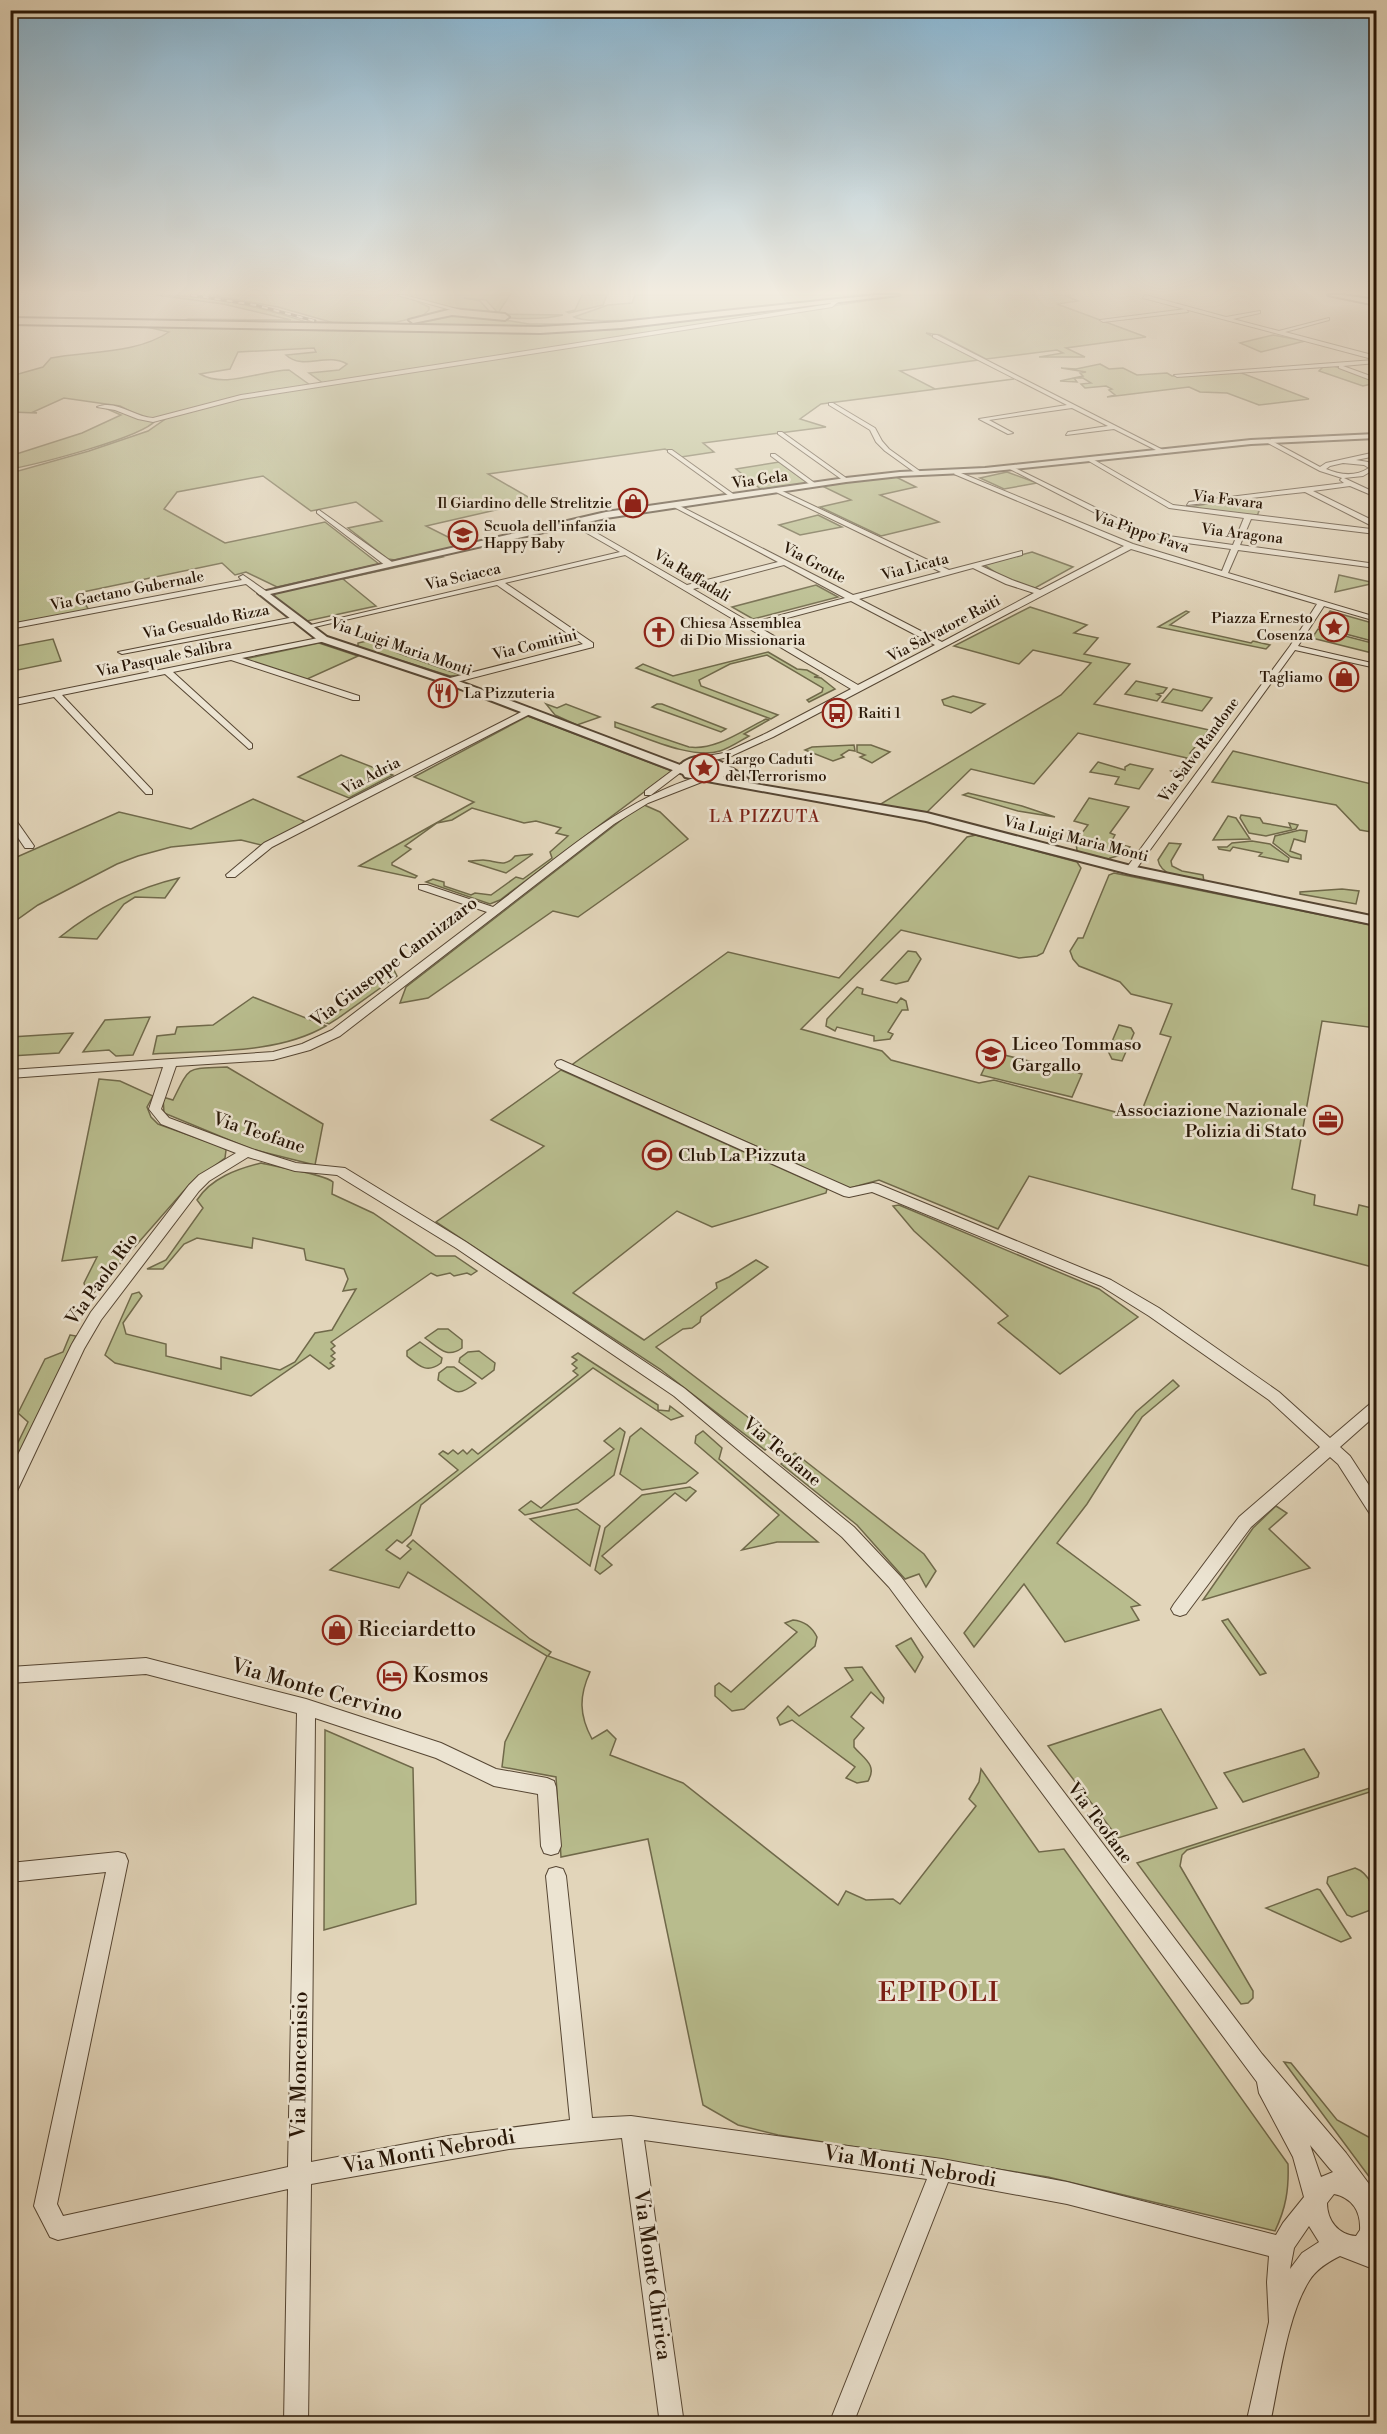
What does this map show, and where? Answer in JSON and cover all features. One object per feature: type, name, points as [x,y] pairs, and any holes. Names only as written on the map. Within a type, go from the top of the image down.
[{"type":"street","points":[[122,409],[143,419],[153,420],[197,409]]},
{"type":"street","points":[[839,409],[873,429],[879,442],[887,450],[919,473]]},
{"type":"street","points":[[1010,433],[982,419],[1055,409]]},
{"type":"street","points":[[1078,409],[1162,451]]},
{"type":"street","points":[[1068,434],[1114,427]]},
{"type":"street","points":[[780,433],[846,480]]},
{"type":"street","name":"Via Gela","points":[[263,593],[606,514],[846,480],[1011,468],[1268,441],[1377,436]]},
{"type":"street","points":[[1268,441],[1307,462],[1325,467],[1333,475],[1350,484],[1377,495]]},
{"type":"street","points":[[670,451],[734,497]]},
{"type":"street","points":[[1325,467],[1377,454]]},
{"type":"street","points":[[773,455],[814,485]]},
{"type":"street","name":"Via Favara","points":[[1089,459],[1171,507],[1375,532]]},
{"type":"street","points":[[1344,461],[1366,463],[1375,468]]},
{"type":"street","name":"Via Aragona","points":[[1011,468],[1145,536],[1377,566]]},
{"type":"street","points":[[1171,507],[1350,484],[1357,476],[1375,468]]},
{"type":"street","name":"Via Pippo Fava","points":[[956,473],[1130,546],[1377,619]]},
{"type":"street","points":[[1333,475],[1357,476]]},
{"type":"street","points":[[1306,489],[1376,525],[1375,532]]},
{"type":"street","points":[[778,491],[948,572]]},
{"type":"street","name":"Via Grotte","points":[[674,505],[942,645]]},
{"type":"street","points":[[319,512],[389,564]]},
{"type":"street","points":[[1224,574],[1248,517]]},
{"type":"street","name":"Via Raffadali","points":[[574,522],[858,689]]},
{"type":"street","name":"Via Salvatore Raiti","points":[[770,735],[1130,546]]},
{"type":"street","name":"Via Sciacca","points":[[306,627],[626,553]]},
{"type":"street","name":"Via Licata","points":[[749,626],[1019,553]]},
{"type":"street","points":[[686,588],[785,563]]},
{"type":"street","points":[[974,565],[1009,582],[1041,593]]},
{"type":"street","name":"Via Gaetano Gubernale","points":[[10,627],[245,579],[263,593]]},
{"type":"street","name":"Via Comitini","points":[[449,681],[590,645],[498,582]]},
{"type":"street","name":"Via Luigi Maria Monti","points":[[263,593],[323,639],[449,681],[573,728]]},
{"type":"street","name":"Via Salvo Randone","points":[[1130,870],[1293,647],[1322,603]]},
{"type":"street","name":"Via Gesualdo Rizza","points":[[122,652],[294,619]]},
{"type":"street","name":"Via Pasquale Salibra","points":[[10,703],[323,639]]},
{"type":"street","points":[[1293,647],[1377,666]]},
{"type":"street","points":[[231,658],[356,698]]},
{"type":"street","points":[[167,671],[249,746]]},
{"type":"street","points":[[56,694],[148,792]]},
{"type":"street","name":"Via Adria","points":[[231,875],[268,845],[529,711]]},
{"type":"street","points":[[573,728],[701,760],[714,761],[739,779],[767,790]]},
{"type":"street","points":[[573,728],[683,769],[693,777],[767,790]]},
{"type":"street","points":[[611,822],[631,804],[683,769],[701,760],[726,755],[770,735]]},
{"type":"street","points":[[611,822],[645,801],[722,773],[724,767],[770,735]]},
{"type":"street","name":"Via Luigi Maria Monti","points":[[767,790],[927,817],[1130,870],[1377,921]]},
{"type":"street","points":[[10,818],[29,846]]},
{"type":"street","name":"Via Giuseppe Cannizzaro","points":[[10,1074],[273,1056],[306,1047],[336,1033],[611,822]]},
{"type":"street","points":[[423,887],[493,911]]},
{"type":"street","name":"Via Teofane","points":[[171,1062],[155,1109],[165,1121],[247,1152],[295,1167],[340,1171],[461,1245],[680,1392],[848,1532],[895,1582],[1254,2062]]},
{"type":"street","points":[[561,1064],[849,1193],[873,1186],[1106,1283],[1274,1396],[1344,1460],[1377,1509]]},
{"type":"street","name":"Via Paolo Rio","points":[[10,1489],[77,1348],[96,1316],[194,1188],[204,1178],[247,1152]]},
{"type":"street","points":[[1180,1609],[1245,1522],[1377,1407]]},
{"type":"street","name":"Via Monte Cervino","points":[[10,1675],[146,1666],[306,1707],[441,1751],[494,1777],[547,1787],[551,1846]]},
{"type":"street","name":"Via Moncenisio","points":[[296,2424],[306,1707]]},
{"type":"street","name":"Via Monti Nebrodi","points":[[10,1874],[118,1862],[45,2206],[58,2229],[298,2175],[460,2145],[582,2129],[632,2127],[942,2170],[1067,2193],[1281,2248]]},
{"type":"street","points":[[556,1876],[582,2129]]},
{"type":"street","points":[[1254,2062],[1303,2154],[1316,2200],[1316,2211],[1323,2230],[1345,2246],[1377,2259]]},
{"type":"street","points":[[1254,2062],[1338,2161],[1372,2208],[1376,2230],[1373,2238],[1360,2248],[1345,2246],[1310,2261],[1298,2278],[1280,2327],[1258,2424]]},
{"type":"street","name":"Via Monte Chirica","points":[[632,2127],[672,2424]]},
{"type":"street","points":[[841,2424],[942,2170]]},
{"type":"street","points":[[1280,2327],[1278,2274],[1281,2248],[1290,2229],[1326,2186],[1342,2183],[1360,2192],[1372,2208]]},
{"type":"green space","points":[[11,409],[41,409],[33,412],[37,413],[11,412]]},
{"type":"green space","points":[[106,409],[143,419],[156,420],[131,435],[111,442],[11,469],[10,456],[82,433],[121,415]]},
{"type":"green space","points":[[125,409],[195,409],[158,418],[144,418]]},
{"type":"green space","points":[[200,409],[815,409],[800,419],[826,427],[703,443],[714,452],[681,457],[665,449],[488,474],[535,501],[426,526],[464,545],[395,560],[388,559],[348,528],[382,521],[356,502],[311,511],[263,476],[177,492],[164,509],[225,543],[325,522],[379,564],[277,587],[246,572],[235,575],[222,563],[78,593],[89,610],[11,625],[11,473],[89,451],[148,431],[167,418]]},
{"type":"green space","points":[[779,462],[809,484],[763,491],[736,469]]},
{"type":"green space","points":[[1007,472],[1037,483],[1004,489],[980,478]]},
{"type":"green space","points":[[894,476],[916,487],[880,495],[939,522],[881,536],[820,507],[851,500],[820,485]]},
{"type":"green space","points":[[1236,499],[1259,511],[1257,516],[1189,507]]},
{"type":"green space","points":[[818,515],[842,527],[800,535],[779,525]]},
{"type":"green space","points":[[1032,552],[1073,567],[1035,588],[1010,582],[984,565]]},
{"type":"green space","points":[[440,555],[443,557],[343,579],[376,606],[307,621],[279,602],[274,595],[276,592]]},
{"type":"green space","points":[[1339,575],[1375,583],[1335,592]]},
{"type":"green space","points":[[816,585],[838,597],[753,619],[732,607]]},
{"type":"green space","points":[[1030,607],[1087,625],[1074,633],[1098,638],[1084,654],[1130,664],[1094,704],[1209,730],[1190,753],[1198,755],[1182,777],[1171,771],[1180,769],[1187,758],[1078,733],[1034,784],[971,769],[926,813],[879,805],[1061,695],[1091,663],[1033,650],[1019,664],[954,646]]},
{"type":"green space","points":[[1186,611],[1189,612],[1170,625],[1270,645],[1266,649],[1158,627]]},
{"type":"green space","points":[[1330,611],[1376,624],[1376,642],[1319,627]]},
{"type":"green space","points":[[1318,629],[1376,644],[1376,654],[1312,638]]},
{"type":"green space","points":[[53,639],[61,661],[18,670],[11,647]]},
{"type":"green space","points":[[371,640],[398,653],[461,675],[450,676],[358,647],[358,643]]},
{"type":"green space","points":[[319,643],[358,656],[305,680],[244,659]]},
{"type":"green space","points":[[768,652],[797,669],[807,670],[818,676],[814,677],[821,678],[835,689],[809,702],[807,700],[822,692],[823,688],[767,655],[730,664],[699,680],[701,686],[778,715],[771,719],[636,668],[643,664],[673,676]]},
{"type":"green space","points":[[1136,681],[1167,688],[1163,693],[1157,694],[1161,696],[1157,701],[1125,694]]},
{"type":"green space","points":[[1173,689],[1212,698],[1202,711],[1162,702]]},
{"type":"green space","points":[[953,696],[985,704],[971,713],[944,705],[942,700]]},
{"type":"green space","points":[[546,704],[557,708],[566,704],[600,717],[577,725],[555,715]]},
{"type":"green space","points":[[657,704],[726,729],[721,732],[652,707]]},
{"type":"green space","points":[[528,716],[672,771],[500,900],[490,904],[426,882],[433,879],[444,882],[444,886],[471,895],[475,893],[491,895],[516,877],[523,879],[552,858],[550,852],[568,836],[556,833],[561,828],[536,821],[524,823],[472,808],[452,820],[437,823],[405,846],[411,849],[392,865],[417,876],[415,878],[359,866],[474,802],[414,777]]},
{"type":"green space","points":[[766,719],[769,720],[744,734],[749,736],[724,750],[708,753],[681,750],[615,727],[615,722],[689,747],[699,747],[729,739]]},
{"type":"green space","points":[[854,745],[855,751],[849,750],[841,755],[844,757],[833,761],[805,750],[812,747]]},
{"type":"green space","points":[[857,745],[871,745],[890,752],[872,763],[860,757],[865,755],[857,752]]},
{"type":"green space","points":[[1233,751],[1376,785],[1376,812],[1371,832],[1360,830],[1336,805],[1212,782]]},
{"type":"green space","points":[[341,755],[393,775],[349,798],[298,777]]},
{"type":"green space","points":[[1098,762],[1125,770],[1125,767],[1130,764],[1153,769],[1139,789],[1115,784],[1119,777],[1090,772]]},
{"type":"green space","points":[[968,793],[1022,806],[1055,817],[1018,811],[963,795]]},
{"type":"green space","points":[[1089,798],[1129,807],[1110,833],[1115,835],[1111,842],[1130,847],[1125,854],[1110,858],[1111,860],[1081,855],[1077,851],[1076,841],[1088,825],[1074,821]]},
{"type":"green space","points":[[253,799],[304,821],[301,826],[261,845],[241,840],[171,847],[138,856],[117,864],[38,905],[11,924],[10,860],[119,812],[191,829]]},
{"type":"green space","points":[[642,804],[660,812],[688,839],[578,917],[553,911],[428,998],[400,1003],[406,987]]},
{"type":"green space","points":[[1241,815],[1260,818],[1263,823],[1291,828],[1289,823],[1298,825],[1296,829],[1266,836],[1249,833],[1240,818]]},
{"type":"green space","points":[[1228,816],[1236,818],[1250,839],[1213,840]]},
{"type":"green space","points":[[1300,830],[1307,831],[1305,842],[1294,839],[1290,851],[1301,855],[1301,859],[1291,857],[1273,843],[1275,836]]},
{"type":"green space","points":[[976,835],[1077,862],[1081,868],[1043,953],[1019,958],[901,930],[801,1029],[882,1051],[891,1060],[979,1083],[994,1080],[1127,1115],[1130,1107],[1142,1110],[1171,1037],[1160,1034],[1172,1004],[1131,994],[1120,982],[1079,966],[1073,959],[1070,951],[1078,938],[1083,938],[1109,875],[1114,873],[1376,926],[1376,1028],[1322,1021],[1292,1189],[1315,1195],[1314,1205],[1357,1215],[1359,1205],[1376,1209],[1376,1268],[1029,1176],[998,1229],[879,1180],[850,1188],[838,1185],[801,1166],[574,1066],[573,1064],[728,952],[839,978],[967,837]]},
{"type":"green space","points":[[1252,841],[1270,844],[1289,858],[1288,862],[1259,856],[1262,853],[1233,847],[1230,851],[1218,847]]},
{"type":"green space","points":[[1169,843],[1181,844],[1171,861],[1172,866],[1182,871],[1203,875],[1204,882],[1177,877],[1164,871],[1158,860]]},
{"type":"green space","points":[[533,854],[506,873],[468,861],[483,860],[503,863],[515,856]]},
{"type":"green space","points":[[179,878],[165,898],[135,897],[124,904],[97,939],[60,937],[116,901]]},
{"type":"green space","points":[[1342,889],[1359,891],[1356,904],[1300,894],[1300,892]]},
{"type":"green space","points":[[908,951],[916,952],[921,959],[908,981],[896,984],[881,980]]},
{"type":"green space","points":[[394,970],[397,976],[337,1019],[329,1024],[324,1022]]},
{"type":"green space","points":[[857,987],[863,989],[862,994],[897,1003],[901,998],[906,1001],[908,1010],[902,1010],[888,1032],[893,1034],[890,1039],[874,1041],[874,1036],[837,1027],[835,1031],[826,1026],[827,1019]]},
{"type":"green space","points":[[253,997],[326,1026],[307,1035],[264,1047],[153,1054],[157,1036],[175,1034],[177,1027],[213,1025]]},
{"type":"green space","points":[[150,1017],[133,1055],[116,1056],[109,1050],[83,1052],[105,1020]]},
{"type":"green space","points":[[1119,1025],[1131,1028],[1134,1033],[1122,1061],[1112,1059],[1108,1051]]},
{"type":"green space","points":[[73,1033],[59,1053],[11,1056],[11,1037]]},
{"type":"green space","points":[[992,1052],[1082,1074],[1072,1097],[981,1075]]},
{"type":"green space","points":[[227,1067],[323,1124],[315,1165],[251,1149],[164,1113],[163,1097],[173,1100],[183,1080],[191,1071]]},
{"type":"green space","points":[[561,1070],[827,1189],[826,1193],[712,1227],[677,1211],[573,1293],[644,1340],[717,1288],[716,1283],[756,1260],[768,1267],[701,1317],[700,1322],[692,1328],[683,1329],[656,1347],[778,1440],[765,1450],[660,1369],[436,1222],[544,1146],[491,1120]]},
{"type":"green space","points":[[99,1079],[120,1081],[153,1096],[147,1107],[151,1117],[158,1124],[226,1150],[225,1158],[188,1186],[96,1291],[88,1296],[84,1283],[97,1257],[62,1261]]},
{"type":"green space","points":[[261,1163],[328,1179],[333,1182],[332,1194],[373,1213],[436,1256],[455,1256],[477,1271],[471,1275],[467,1273],[454,1276],[450,1273],[437,1276],[431,1273],[331,1342],[335,1346],[331,1349],[335,1353],[331,1356],[335,1359],[330,1363],[334,1366],[329,1369],[310,1355],[251,1396],[115,1363],[105,1355],[132,1294],[139,1292],[142,1296],[123,1323],[126,1334],[166,1344],[166,1356],[221,1369],[221,1357],[280,1370],[295,1362],[315,1333],[332,1330],[356,1289],[343,1291],[348,1279],[344,1269],[306,1260],[304,1249],[253,1238],[252,1248],[197,1238],[184,1244],[163,1269],[147,1269],[166,1260],[203,1208],[197,1200],[203,1192],[217,1180],[243,1168]]},
{"type":"green space","points":[[899,1205],[1099,1289],[1138,1317],[1060,1374],[998,1323],[1008,1316],[914,1231],[893,1206]]},
{"type":"green space","points":[[438,1329],[448,1329],[462,1340],[462,1348],[452,1352],[443,1351],[425,1338]]},
{"type":"green space","points":[[70,1335],[76,1336],[11,1470],[10,1459],[28,1422],[18,1413],[45,1359],[63,1352]]},
{"type":"green space","points":[[420,1342],[442,1358],[441,1363],[427,1368],[419,1366],[407,1356],[407,1351]]},
{"type":"green space","points":[[479,1351],[495,1363],[494,1370],[482,1379],[459,1362],[460,1358],[468,1352]]},
{"type":"green space","points":[[578,1353],[658,1405],[658,1410],[669,1411],[670,1406],[683,1416],[671,1420],[593,1368],[421,1505],[411,1535],[402,1543],[397,1540],[386,1550],[400,1559],[411,1549],[407,1546],[413,1540],[530,1639],[551,1652],[548,1656],[590,1672],[582,1697],[582,1706],[592,1739],[607,1730],[616,1739],[610,1755],[683,1783],[838,1905],[846,1891],[866,1900],[893,1899],[900,1904],[976,1806],[969,1799],[979,1782],[981,1769],[1039,1852],[1064,1849],[1288,2164],[1286,2198],[1275,2231],[1048,2177],[778,2135],[738,2125],[703,2105],[648,1839],[561,1857],[556,1777],[502,1767],[505,1742],[547,1656],[408,1572],[399,1588],[330,1570],[458,1470],[439,1454],[443,1451],[448,1454],[453,1450],[458,1454],[463,1450],[467,1454],[472,1449],[478,1454],[578,1375],[573,1371],[577,1368],[572,1364],[577,1360],[572,1357]]},
{"type":"green space","points":[[447,1367],[454,1367],[476,1383],[461,1392],[453,1390],[438,1380],[439,1373]]},
{"type":"green space","points":[[1173,1380],[1179,1386],[1142,1417],[1087,1504],[1057,1543],[1140,1605],[1131,1607],[1139,1620],[1065,1642],[1024,1584],[974,1647],[964,1633],[1136,1412]]},
{"type":"green space","points":[[620,1428],[625,1432],[614,1475],[578,1503],[525,1515],[519,1510],[531,1501],[541,1508],[614,1449],[604,1441]]},
{"type":"green space","points":[[641,1428],[698,1473],[686,1483],[642,1490],[620,1474],[630,1437]]},
{"type":"green space","points":[[703,1431],[722,1448],[719,1459],[818,1542],[777,1542],[742,1550],[779,1515],[695,1443],[696,1436]]},
{"type":"green space","points":[[795,1453],[924,1554],[936,1571],[926,1587],[919,1574],[905,1579],[857,1525],[781,1464]]},
{"type":"green space","points":[[690,1487],[696,1491],[686,1501],[675,1493],[602,1556],[612,1565],[600,1574],[595,1570],[605,1528],[642,1495]]},
{"type":"green space","points":[[1276,1506],[1287,1513],[1269,1529],[1310,1568],[1203,1600],[1253,1528]]},
{"type":"green space","points":[[577,1509],[600,1526],[590,1566],[530,1519]]},
{"type":"green space","points":[[1228,1619],[1266,1673],[1260,1675],[1222,1621]]},
{"type":"green space","points":[[793,1620],[804,1623],[813,1630],[817,1637],[815,1646],[744,1709],[732,1711],[715,1696],[715,1686],[719,1683],[731,1692],[797,1632],[785,1623]]},
{"type":"green space","points":[[911,1638],[923,1657],[915,1672],[896,1646]]},
{"type":"green space","points":[[862,1667],[884,1698],[883,1703],[871,1692],[851,1717],[864,1728],[854,1740],[854,1747],[868,1762],[871,1770],[868,1781],[857,1783],[846,1778],[855,1767],[792,1720],[780,1725],[777,1718],[788,1706],[799,1716],[853,1680],[845,1668]]},
{"type":"green space","points":[[1161,1709],[1217,1808],[1118,1838],[1048,1746]]},
{"type":"green space","points":[[325,1730],[413,1768],[416,1904],[324,1930]]},
{"type":"green space","points":[[1304,1749],[1319,1773],[1318,1777],[1243,1802],[1224,1773]]},
{"type":"green space","points":[[1376,1786],[1376,1790],[1187,1850],[1182,1855],[1180,1866],[1253,1991],[1253,1998],[1248,2003],[1241,2004],[1137,1863]]},
{"type":"green space","points":[[1355,1868],[1365,1874],[1372,1884],[1376,1908],[1352,1917],[1347,1915],[1327,1883],[1328,1877]]},
{"type":"green space","points":[[1317,1889],[1320,1890],[1351,1938],[1341,1942],[1266,1908]]},
{"type":"green space","points":[[1284,2062],[1291,2063],[1337,2120],[1376,2141],[1376,2186]]},
{"type":"place","name":"Il Giardino delle Strelitzie","points":[[633,503]]},
{"type":"place","name":"Scuola dell'infanzia Happy Baby","points":[[463,535]]},
{"type":"place","name":"Piazza Ernesto Cosenza","points":[[1334,627]]},
{"type":"place","name":"Chiesa Assemblea di Dio Missionaria","points":[[659,632]]},
{"type":"place","name":"Tagliamo","points":[[1344,677]]},
{"type":"place","name":"La Pizzuteria","points":[[443,693]]},
{"type":"place","name":"Raiti 1","points":[[837,713]]},
{"type":"place","name":"Largo Caduti del Terrorismo","points":[[704,768]]},
{"type":"place","name":"Liceo Tommaso Gargallo","points":[[991,1054]]},
{"type":"place","name":"Associazione Nazionale Polizia di Stato","points":[[1328,1120]]},
{"type":"place","name":"Club La Pizzuta","points":[[657,1155]]},
{"type":"place","name":"Ricciardetto","points":[[337,1630]]},
{"type":"place","name":"Kosmos","points":[[392,1676]]},
{"type":"district","name":"LA PIZZUTA","points":[[765,817]]},
{"type":"district","name":"EPIPOLI","points":[[939,1993]]}]
